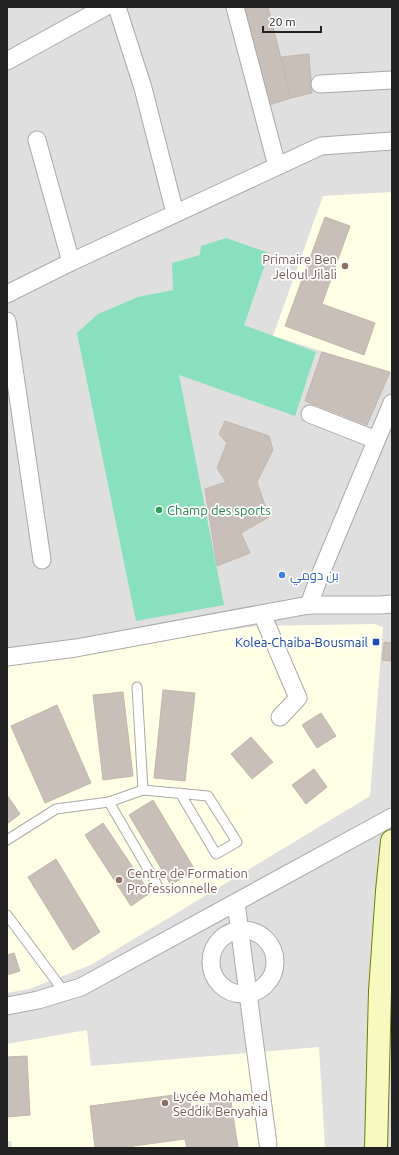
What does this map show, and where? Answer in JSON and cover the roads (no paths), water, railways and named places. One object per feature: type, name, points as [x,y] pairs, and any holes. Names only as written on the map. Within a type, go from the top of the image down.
[{"type":"main road","points":[[376,1148],[380,991],[391,854]]},
{"type":"street","points":[[7,61],[105,7]]},
{"type":"street","points":[[117,7],[143,88],[175,213]]},
{"type":"street","points":[[236,7],[277,166]]},
{"type":"street","points":[[320,84],[392,80]]},
{"type":"street","points":[[37,140],[71,262]]},
{"type":"street","points":[[7,294],[71,262],[321,146],[392,141]]},
{"type":"street","points":[[7,321],[42,560]]},
{"type":"street","points":[[309,606],[318,580],[392,403]]},
{"type":"street","points":[[310,414],[376,440]]},
{"type":"street","points":[[7,658],[76,648],[309,606],[392,604]]},
{"type":"street","points":[[262,614],[298,698],[280,717]]},
{"type":"street","points":[[7,1006],[38,1000],[81,987],[392,817]]},
{"type":"street","points":[[236,903],[268,1144]]},
{"type":"street","points":[[240,931],[249,931],[262,936],[269,943],[275,956],[275,965],[271,979],[261,989],[248,994],[234,993],[225,988],[216,978],[212,964],[214,950],[219,942],[230,933],[240,931]]},
{"type":"lane","points":[[137,687],[143,790]]},
{"type":"lane","points":[[7,840],[56,809],[109,802],[143,790],[180,793],[208,796],[236,842],[216,854],[180,793]]},
{"type":"lane","points":[[109,802],[159,888]]},
{"type":"lane","points":[[7,915],[10,924],[65,993]]},
{"type":"place","name":"Primaire Ben Jeloul Jilali","points":[[345,266]]},
{"type":"place","name":"Champ des sports","points":[[159,510]]},
{"type":"place","name":"بن دومي","points":[[282,575]]},
{"type":"place","name":"Kolea-Chaiba-Bousmail","points":[[376,642]]},
{"type":"place","name":"Centre de Formation Professionnelle","points":[[119,880]]},
{"type":"place","name":"Lycée Mohamed Seddik Benyahia","points":[[165,1103]]}]
